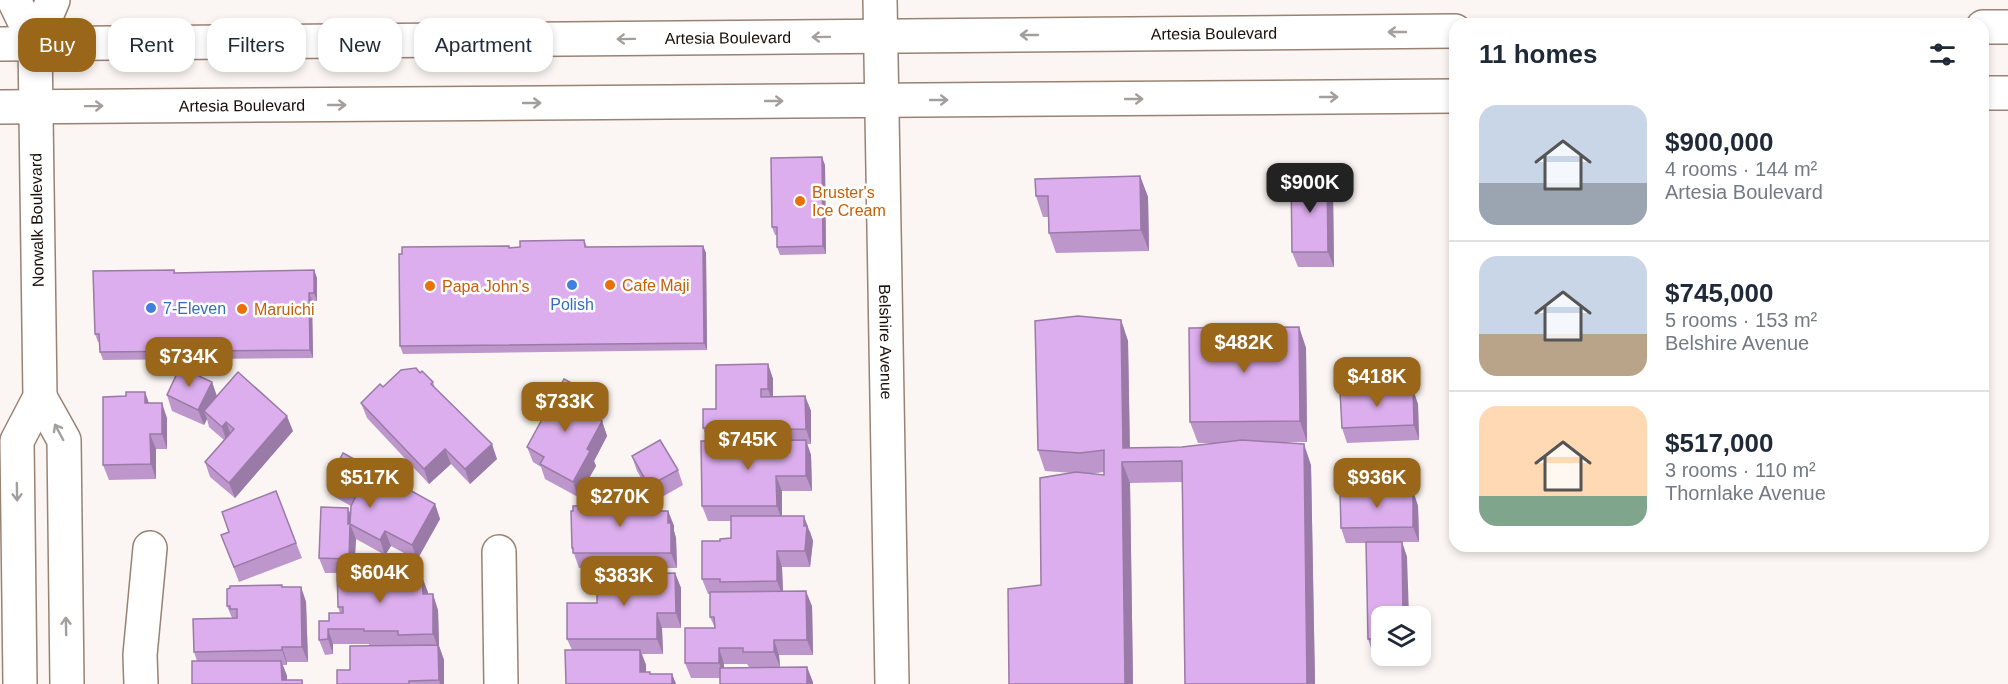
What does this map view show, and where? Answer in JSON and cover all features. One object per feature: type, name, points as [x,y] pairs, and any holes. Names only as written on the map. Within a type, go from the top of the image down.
[{"type":"main road","name":"Norwalk Boulevard","points":[[14,0],[23,18]]},
{"type":"main road","name":"Norwalk Boulevard","points":[[45,18],[53,0]]},
{"type":"main road","name":"Belshire Avenue","points":[[880,0],[892,684]]},
{"type":"main road","points":[[1989,27],[2008,27]]},
{"type":"main road","name":"Artesia Boulevard","points":[[96,42],[1449,31]]},
{"type":"main road","name":"Artesia Boulevard","points":[[0,44],[18,43]]},
{"type":"main road","name":"Norwalk Boulevard","points":[[35,72],[40,397],[63,440],[67,684]]},
{"type":"main road","points":[[1989,93],[2008,93]]},
{"type":"main road","name":"Artesia Boulevard","points":[[0,107],[1449,96]]},
{"type":"main road","name":"Norwalk Boulevard","points":[[20,684],[17,441],[40,397]]},
{"type":"main road","points":[[141,684],[140,655],[150,548]]},
{"type":"main road","points":[[499,552],[501,684]]},
{"type":"building","name":"Bruster's Ice Cream","points":[[822,157],[823,246],[777,247],[777,227],[772,227],[771,158]]},
{"type":"building","points":[[1327,175],[1328,252],[1292,252],[1291,176]]},
{"type":"building","points":[[1140,176],[1141,230],[1049,233],[1048,196],[1036,196],[1035,179]]},
{"type":"building","points":[[584,240],[585,247],[703,246],[704,343],[400,346],[399,254],[402,254],[402,247],[509,246],[509,248],[520,247],[520,241]]},
{"type":"building","points":[[174,270],[174,273],[314,270],[314,293],[309,293],[310,350],[100,352],[99,334],[95,334],[93,271]]},
{"type":"building","points":[[1078,316],[1121,320],[1123,448],[1182,447],[1242,440],[1304,444],[1307,684],[1185,684],[1182,461],[1122,462],[1125,684],[1009,684],[1008,589],[1041,585],[1040,478],[1076,472],[1104,475],[1104,450],[1080,453],[1038,450],[1035,321]]},
{"type":"building","points":[[1299,327],[1300,421],[1190,422],[1189,328]]},
{"type":"building","points":[[768,364],[768,389],[761,389],[761,397],[805,396],[806,429],[716,430],[716,427],[703,428],[703,409],[716,409],[716,365]]},
{"type":"building","points":[[180,367],[212,382],[198,410],[167,395]]},
{"type":"building","points":[[416,368],[433,382],[431,384],[492,444],[465,469],[445,449],[424,469],[361,403],[380,384],[383,387],[401,370]]},
{"type":"building","points":[[238,372],[287,416],[229,483],[205,462],[234,429],[226,422],[222,427],[204,411]]},
{"type":"building","points":[[564,379],[583,389],[574,406],[602,421],[587,449],[590,451],[573,482],[540,464],[544,457],[527,447]]},
{"type":"building","points":[[1413,389],[1414,425],[1342,428],[1340,391]]},
{"type":"building","points":[[126,392],[145,392],[145,403],[162,403],[162,434],[150,434],[151,464],[103,465],[103,397],[126,396]]},
{"type":"building","points":[[660,440],[678,470],[649,486],[632,456]]},
{"type":"building","points":[[806,440],[806,476],[776,476],[777,506],[702,506],[701,441]]},
{"type":"building","points":[[343,453],[435,504],[412,545],[385,531],[380,540],[350,524],[349,559],[319,558],[321,507],[348,508],[348,524],[350,523],[351,506],[356,496],[330,482]]},
{"type":"building","points":[[276,491],[296,543],[234,567],[221,535],[229,532],[222,512]]},
{"type":"building","points":[[1413,491],[1413,527],[1341,528],[1340,492]]},
{"type":"building","points":[[603,495],[635,495],[635,511],[668,511],[668,523],[671,523],[671,553],[573,553],[571,511],[573,511],[573,506],[603,505]]},
{"type":"building","points":[[731,516],[804,516],[804,526],[807,526],[805,551],[777,551],[777,581],[720,582],[720,579],[702,579],[702,541],[720,541],[720,539],[731,538]]},
{"type":"building","points":[[1366,542],[1402,542],[1403,606],[1371,606],[1371,639],[1368,639]]},
{"type":"building","points":[[369,566],[369,577],[422,577],[423,594],[433,594],[433,634],[398,635],[398,631],[328,629],[328,639],[319,640],[319,621],[329,621],[329,613],[343,613],[343,607],[338,607],[337,567]]},
{"type":"building","points":[[675,573],[676,613],[657,613],[657,639],[567,639],[567,603],[597,603],[597,574]]},
{"type":"building","points":[[282,585],[282,587],[301,587],[302,647],[282,647],[282,650],[194,652],[193,619],[237,618],[237,609],[230,609],[230,606],[227,606],[227,589],[230,586]]},
{"type":"building","points":[[806,591],[807,640],[774,640],[774,652],[743,652],[743,648],[719,648],[719,663],[685,663],[685,628],[715,628],[714,617],[710,617],[710,592]]},
{"type":"building","points":[[438,645],[439,680],[409,681],[409,684],[337,684],[337,670],[350,670],[350,646]]},
{"type":"building","points":[[565,650],[640,650],[640,672],[672,674],[672,684],[566,684]]},
{"type":"building","points":[[192,661],[281,661],[282,680],[302,680],[302,684],[192,684]]},
{"type":"building","points":[[807,667],[807,684],[720,684],[720,668]]},
{"type":"place","name":"Bruster's Ice Cream","points":[[800,201]]},
{"type":"place","name":"Polish","points":[[572,285]]},
{"type":"place","name":"Cafe Maji","points":[[610,285]]},
{"type":"place","name":"Papa John's","points":[[430,286]]},
{"type":"place","name":"7-Eleven","points":[[151,308]]},
{"type":"place","name":"Maruichi","points":[[242,309]]}]
